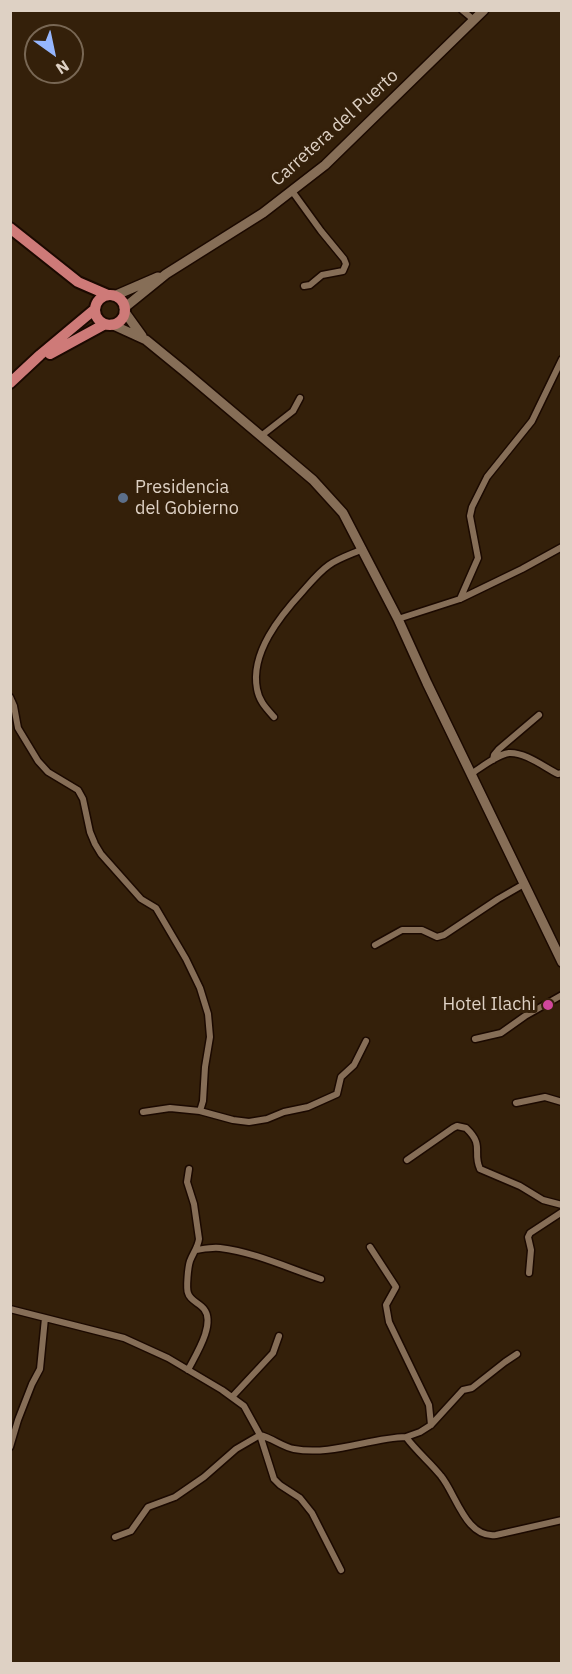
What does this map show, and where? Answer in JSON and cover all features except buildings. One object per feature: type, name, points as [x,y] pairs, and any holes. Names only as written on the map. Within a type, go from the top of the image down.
[{"type":"main road","name":"Carretera del Puerto","points":[[124,309],[166,274],[263,213],[325,165],[484,10]]},
{"type":"main road","points":[[10,228],[78,282],[121,300],[124,309],[146,340],[313,480],[336,504],[349,522],[398,619],[561,962]]},
{"type":"main road","name":"Carretera del Puerto","points":[[111,295],[166,274]]},
{"type":"main road","points":[[78,282],[95,308],[99,320],[146,340]]},
{"type":"main road","points":[[10,383],[95,308],[100,299],[111,295]]},
{"type":"main road","points":[[29,366],[77,338],[120,320],[124,309]]},
{"type":"street","points":[[462,10],[474,20]]},
{"type":"street","points":[[292,191],[346,264],[343,271],[322,275],[310,285],[304,286]]},
{"type":"street","points":[[460,599],[478,558],[470,516],[472,507],[487,477],[532,421],[561,358]]},
{"type":"street","points":[[261,436],[293,411],[300,398]]},
{"type":"street","points":[[398,619],[460,599],[561,547]]},
{"type":"street","points":[[274,717],[260,700],[256,672],[263,649],[276,622],[317,575],[329,565],[363,549]]},
{"type":"street","points":[[10,697],[18,728],[38,761],[48,772],[78,790],[83,798],[90,832],[101,854],[141,899],[156,908],[200,988],[208,1014],[210,1037],[200,1111]]},
{"type":"street","points":[[493,760],[499,749],[539,715]]},
{"type":"street","points":[[471,774],[508,753],[531,759],[558,774],[561,772]]},
{"type":"street","points":[[375,945],[402,930],[422,930],[437,937],[444,935],[498,898],[524,884]]},
{"type":"street","points":[[475,1038],[501,1033],[561,995]]},
{"type":"street","points":[[143,1112],[170,1108],[200,1111],[249,1122],[308,1107],[337,1094],[341,1077],[354,1065],[366,1041]]},
{"type":"street","points":[[516,1103],[545,1096],[561,1102]]},
{"type":"street","points":[[407,1160],[453,1128],[458,1126],[466,1128],[476,1139],[478,1164],[484,1171],[520,1186],[543,1200],[561,1205]]},
{"type":"street","points":[[188,1370],[206,1336],[207,1316],[203,1308],[190,1298],[187,1291],[190,1263],[199,1239],[194,1204],[187,1182],[189,1168]]},
{"type":"street","points":[[530,1273],[531,1257],[528,1237],[530,1233],[561,1212]]},
{"type":"street","points":[[370,1247],[396,1287],[386,1305],[389,1322],[425,1395],[429,1405],[431,1425]]},
{"type":"street","points":[[196,1250],[218,1248],[240,1252],[321,1279]]},
{"type":"street","points":[[10,1309],[124,1338],[168,1358],[244,1406],[260,1435],[274,1479],[300,1498],[312,1513],[340,1570]]},
{"type":"street","points":[[10,1447],[18,1419],[40,1369],[45,1318]]},
{"type":"street","points":[[232,1397],[273,1353],[279,1336]]},
{"type":"street","points":[[260,1435],[292,1449],[316,1450],[406,1437],[431,1425],[463,1390],[472,1388],[517,1354]]},
{"type":"street","points":[[115,1537],[131,1532],[148,1507],[175,1497],[204,1477],[236,1449],[260,1435]]},
{"type":"street","points":[[406,1437],[415,1450],[442,1478],[467,1521],[486,1535],[496,1535],[561,1520]]},
{"type":"place","name":"Presidencia del Gobierno","points":[[123,498]]},
{"type":"place","name":"Hotel Ilachi","points":[[548,1005]]}]
